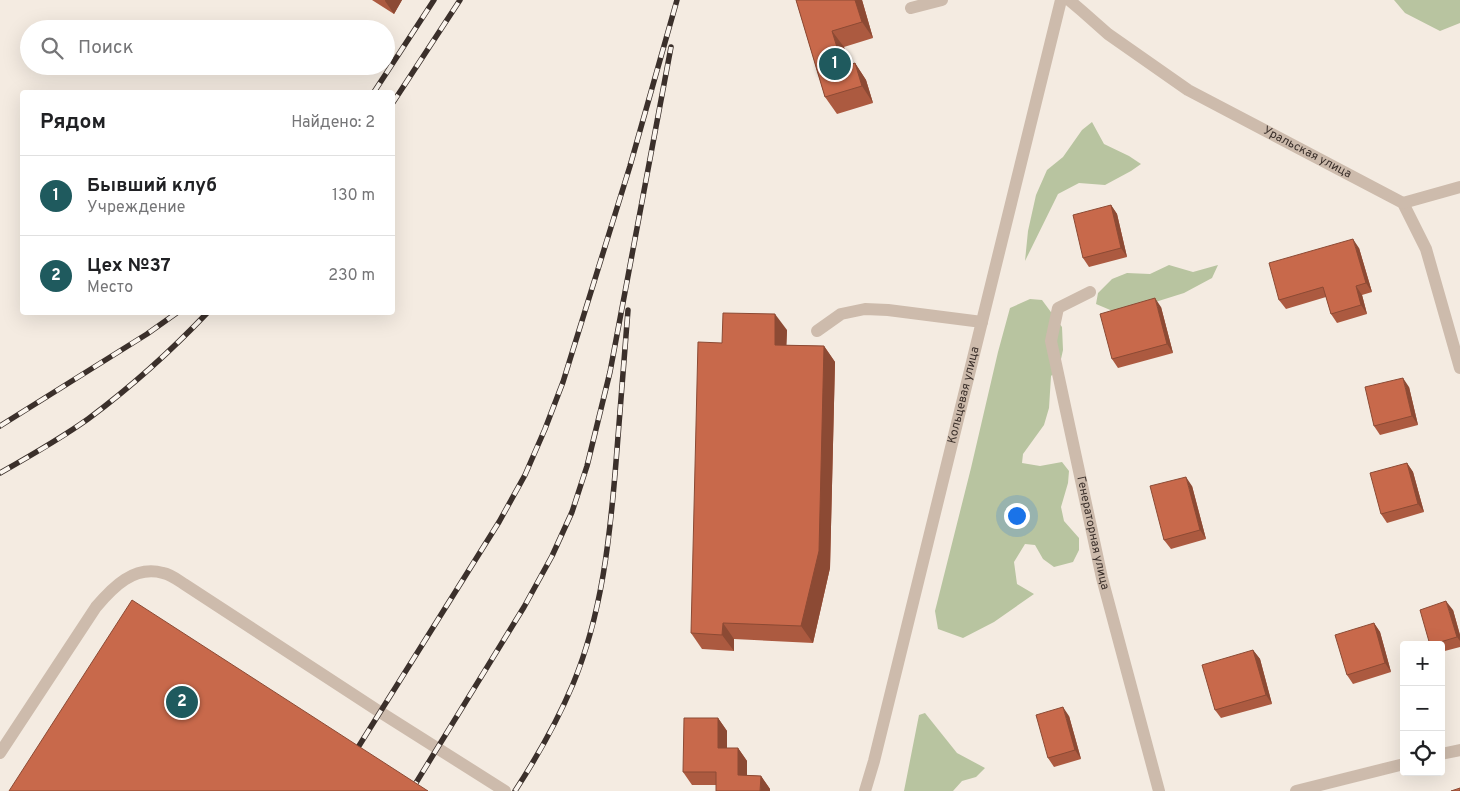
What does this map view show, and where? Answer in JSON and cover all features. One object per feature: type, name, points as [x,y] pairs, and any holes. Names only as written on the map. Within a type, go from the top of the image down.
[{"type":"street","points":[[911,8],[942,0]]},
{"type":"street","name":"Кольцевая улица","points":[[865,791],[879,742],[1061,0]]},
{"type":"street","name":"Уральская улица","points":[[1069,0],[1108,34],[1188,90],[1403,203]]},
{"type":"street","points":[[1460,187],[1403,203],[1426,249],[1460,368]]},
{"type":"street","name":"Генераторная улица","points":[[1090,292],[1058,308],[1051,341],[1102,578],[1159,791]]},
{"type":"street","points":[[817,331],[841,314],[865,309],[888,310],[982,322]]},
{"type":"street","points":[[0,753],[96,607],[111,589],[126,578],[144,571],[163,572],[505,791]]},
{"type":"street","points":[[1445,753],[1460,750]]},
{"type":"street","points":[[1296,791],[1400,765]]},
{"type":"green space","points":[[1394,0],[1460,0],[1460,23],[1440,31],[1405,13]]},
{"type":"green space","points":[[1092,122],[1104,144],[1141,164],[1105,185],[1079,183],[1058,194],[1025,261],[1028,231],[1036,195],[1047,170],[1063,157],[1082,130]]},
{"type":"green space","points":[[1169,265],[1193,272],[1218,265],[1212,278],[1184,293],[1115,312],[1096,304],[1098,293],[1112,279],[1127,273],[1150,274]]},
{"type":"green space","points":[[1030,299],[1042,300],[1062,327],[1063,350],[1059,368],[1051,376],[1049,408],[1044,425],[1023,454],[1022,463],[1040,466],[1062,462],[1069,471],[1068,483],[1061,507],[1064,521],[1079,538],[1079,550],[1073,562],[1054,567],[1043,559],[1035,545],[1025,544],[1014,562],[1017,584],[1034,594],[994,622],[963,638],[938,629],[935,611],[1010,308]]},
{"type":"green space","points":[[925,713],[957,753],[985,768],[976,777],[962,781],[953,791],[904,791],[919,715]]},
{"type":"building","points":[[796,0],[855,0],[862,22],[832,31],[843,67],[855,63],[862,86],[825,97]]},
{"type":"building","points":[[1111,205],[1121,248],[1083,258],[1073,215]]},
{"type":"building","points":[[1353,239],[1366,283],[1356,286],[1361,305],[1331,314],[1323,287],[1279,300],[1269,263]]},
{"type":"building","points":[[1155,298],[1167,344],[1112,359],[1100,314]]},
{"type":"building","points":[[723,313],[775,314],[775,345],[824,346],[819,551],[801,626],[723,623],[722,635],[691,633],[698,342],[722,343]]},
{"type":"building","points":[[1403,378],[1412,416],[1374,426],[1365,387]]},
{"type":"building","points":[[1407,463],[1418,504],[1381,514],[1370,473]]},
{"type":"building","points":[[1186,477],[1200,530],[1164,540],[1150,486]]},
{"type":"building","points":[[132,600],[428,791],[9,791]]},
{"type":"building","points":[[1446,601],[1457,637],[1444,641],[1429,641],[1420,610]]},
{"type":"building","points":[[1374,623],[1385,663],[1347,675],[1335,635]]},
{"type":"building","points":[[1253,650],[1266,695],[1215,710],[1202,665]]},
{"type":"building","points":[[1063,707],[1075,750],[1048,758],[1036,715]]},
{"type":"building","points":[[684,718],[718,718],[718,748],[738,748],[738,775],[761,776],[760,791],[716,791],[716,772],[683,772]]},
{"type":"railway","points":[[395,60],[434,0]]},
{"type":"railway","points":[[395,99],[460,0]]},
{"type":"railway","points":[[352,757],[499,522],[525,475],[545,429],[563,382],[630,166],[677,0]]},
{"type":"railway","points":[[411,791],[524,607],[552,556],[572,512],[587,466],[610,372],[671,47]]},
{"type":"railway","points":[[375,90],[385,75]]},
{"type":"railway","points":[[515,791],[546,739],[567,698],[583,657],[598,603],[611,518],[628,310]]},
{"type":"railway","points":[[0,426],[147,334],[174,315]]},
{"type":"railway","points":[[0,473],[34,454],[104,407],[180,341],[205,315]]},
{"type":"place","name":"Бывший клуб","points":[[835,64]]},
{"type":"place","name":"Цех №37","points":[[182,702]]}]
